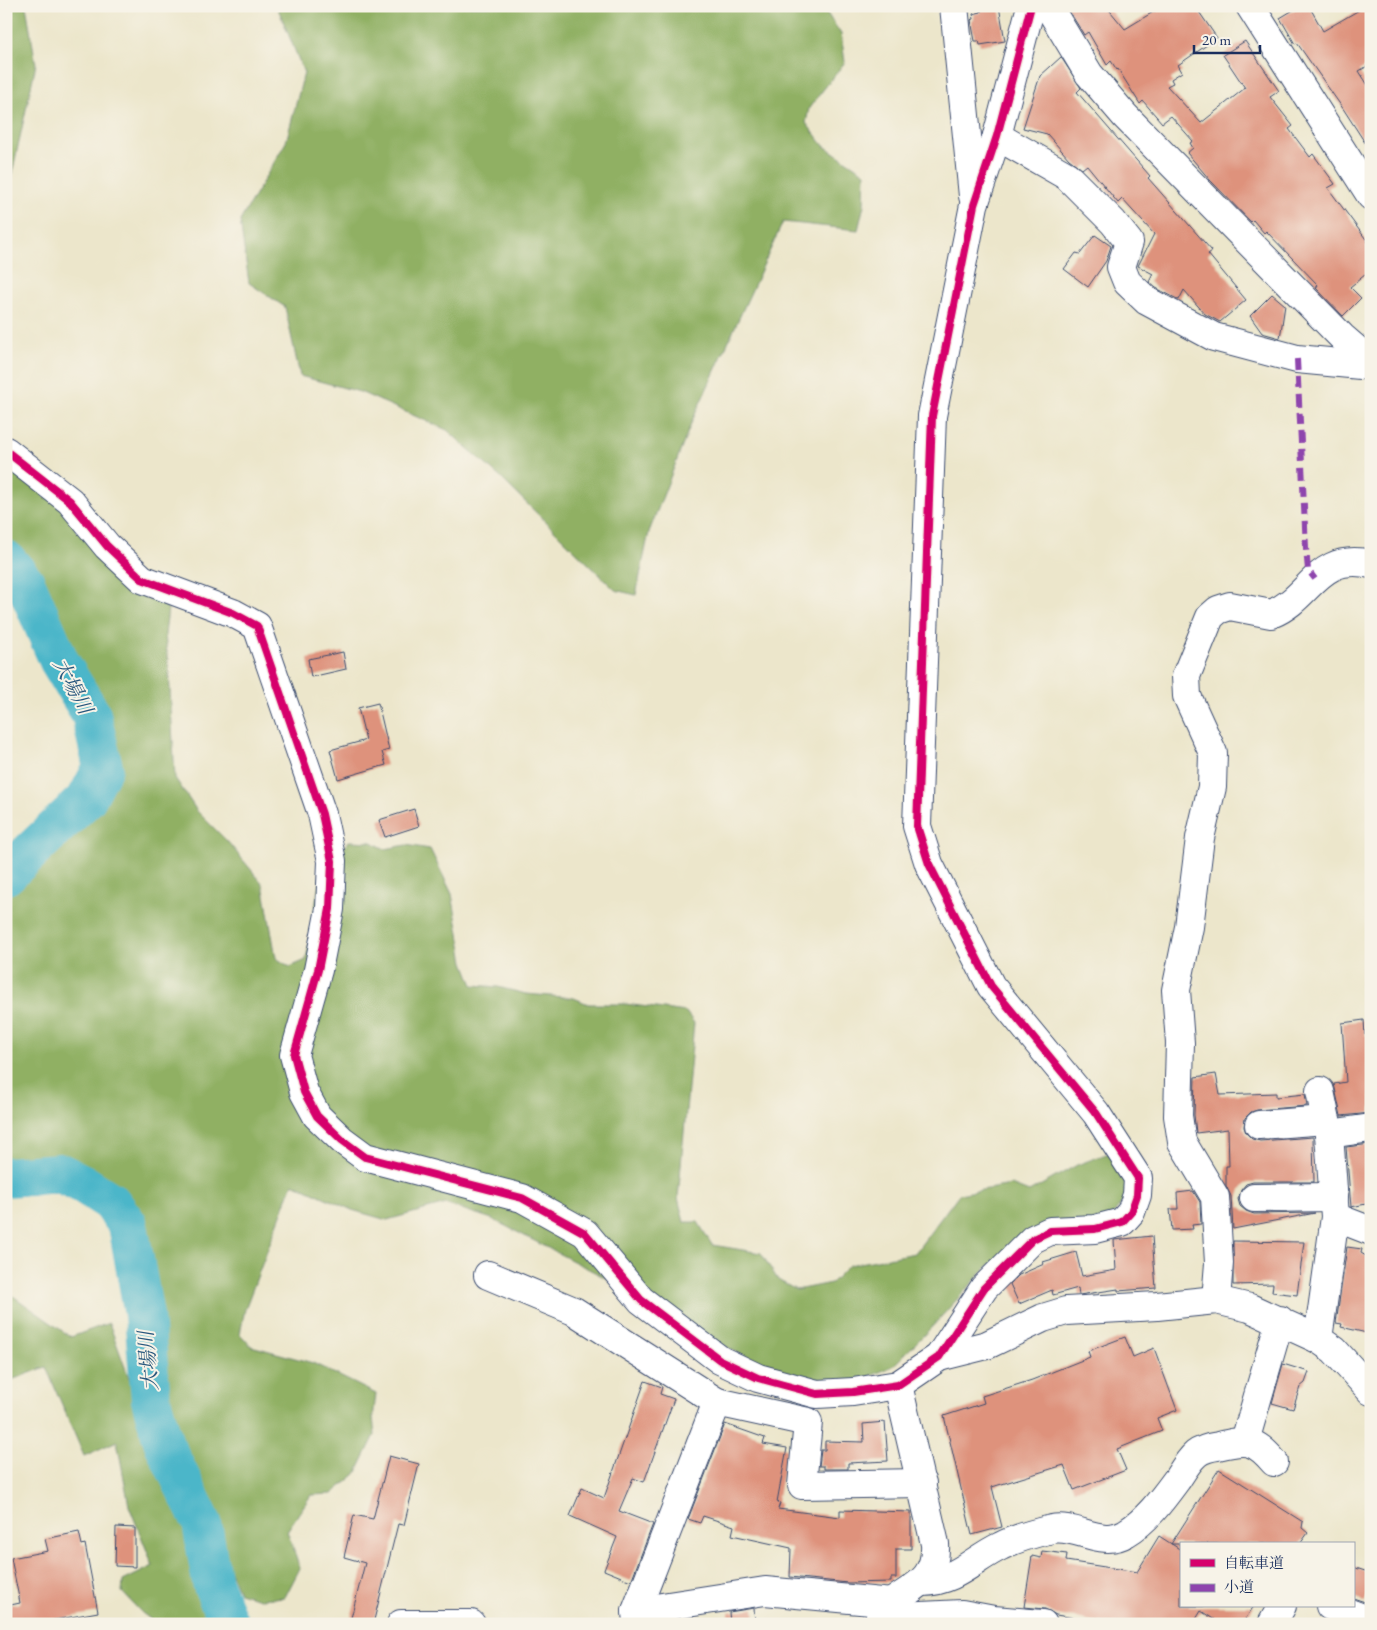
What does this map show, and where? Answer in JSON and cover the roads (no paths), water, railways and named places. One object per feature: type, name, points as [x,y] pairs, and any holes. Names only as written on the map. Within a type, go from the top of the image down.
[{"type":"street","points":[[954,6],[974,205]]},
{"type":"street","points":[[940,1357],[984,1288],[1033,1240],[1050,1231],[1095,1229],[1122,1222],[1131,1212],[1137,1195],[1138,1178],[1096,1113],[991,986],[928,864],[917,826],[932,416],[974,205],[997,136],[1031,6]]},
{"type":"street","points":[[1048,6],[1089,74],[1125,116],[1329,324],[1371,362]]},
{"type":"street","points":[[1250,6],[1371,196]]},
{"type":"street","points":[[997,136],[1066,176],[1114,222],[1129,242],[1121,267],[1127,282],[1147,301],[1214,337],[1297,359],[1371,366]]},
{"type":"street","points":[[6,451],[70,501],[107,546],[142,580],[234,614],[257,626],[322,814],[332,860],[330,909],[318,970],[294,1055],[304,1092],[317,1116],[342,1140],[365,1157],[522,1198],[585,1233],[640,1300],[720,1360],[758,1378],[812,1392],[853,1392],[898,1385],[940,1357],[986,1345],[1043,1318],[1066,1311],[1157,1306],[1216,1300],[1250,1308],[1280,1320],[1318,1339],[1334,1350],[1371,1391]]},
{"type":"street","points":[[1216,1300],[1219,1263],[1218,1210],[1211,1189],[1182,1142],[1178,1116],[1180,1043],[1176,990],[1189,927],[1200,838],[1212,787],[1213,753],[1187,696],[1186,676],[1210,617],[1218,610],[1230,606],[1271,614],[1296,598],[1324,570],[1350,561],[1371,564]]},
{"type":"street","points":[[1180,1043],[1190,1041],[1196,1012]]},
{"type":"street","points":[[1318,1339],[1334,1207],[1328,1127],[1320,1092]]},
{"type":"street","points":[[1259,1125],[1371,1128]]},
{"type":"street","points":[[1254,1198],[1334,1207],[1371,1231]]},
{"type":"street","points":[[488,1275],[574,1311],[717,1402],[808,1422]]},
{"type":"street","points":[[1245,1440],[1280,1320]]},
{"type":"street","points":[[883,1615],[923,1582],[936,1558],[935,1544],[922,1483],[898,1385]]},
{"type":"street","points":[[812,1392],[802,1485],[922,1483]]},
{"type":"street","points":[[637,1617],[717,1402]]},
{"type":"street","points":[[923,1582],[940,1582],[955,1575],[1000,1546],[1050,1530],[1067,1528],[1100,1538],[1125,1534],[1161,1500],[1196,1454],[1207,1448],[1245,1440],[1265,1451],[1274,1462]]},
{"type":"street","points":[[637,1617],[764,1590],[883,1615],[962,1614],[994,1620],[1043,1624]]},
{"type":"street","points":[[1272,1624],[1281,1608]]},
{"type":"street","points":[[1335,1608],[1371,1621]]},
{"type":"street","points":[[401,1624],[471,1624]]},
{"type":"waterway","name":"大場川","points":[[6,560],[25,582],[59,661],[91,714],[103,767],[87,798],[6,875]]},
{"type":"waterway","name":"大場川","points":[[6,1177],[60,1173],[83,1184],[111,1202],[128,1225],[144,1315],[151,1400],[164,1444],[202,1523],[212,1583],[229,1624]]}]
